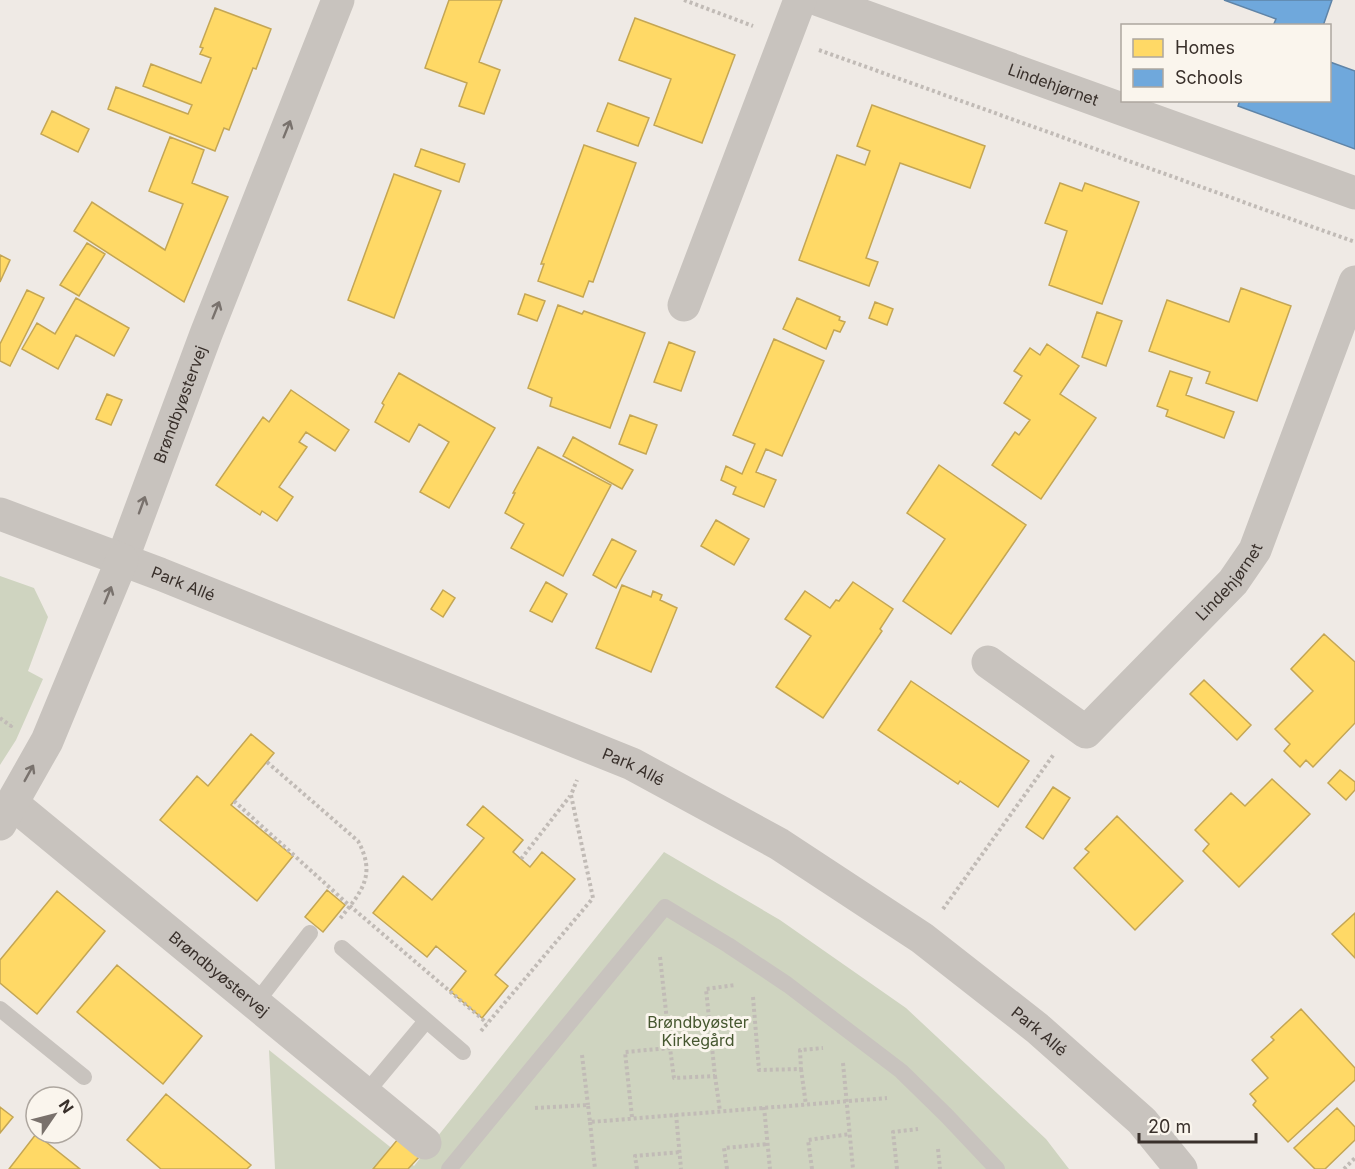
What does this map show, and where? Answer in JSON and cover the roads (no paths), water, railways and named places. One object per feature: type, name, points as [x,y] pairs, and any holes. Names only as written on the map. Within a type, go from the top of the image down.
[{"type":"street","name":"Brøndbyøstervej","points":[[338,0],[181,399],[122,560],[47,741],[6,814],[255,1004],[441,1157]]},
{"type":"street","points":[[684,305],[800,0]]},
{"type":"street","name":"Lindehjørnet","points":[[819,0],[1355,194]]},
{"type":"street","name":"Lindehjørnet","points":[[988,662],[1086,732],[1233,582],[1256,550],[1355,282]]},
{"type":"street","name":"Park Allé","points":[[0,514],[122,560],[632,764],[779,844],[922,938],[1037,1028],[1133,1113],[1181,1169]]},
{"type":"lane","points":[[441,1157],[496,1111],[665,907],[788,985],[901,1071],[998,1169]]},
{"type":"lane","points":[[255,1004],[310,933]]},
{"type":"lane","points":[[342,948],[463,1052]]},
{"type":"lane","points":[[0,1010],[84,1077]]},
{"type":"lane","points":[[365,1094],[426,1020]]},
{"type":"park label","name":"Brøndbyøster Kirkegård","points":[[698,1031]]}]
